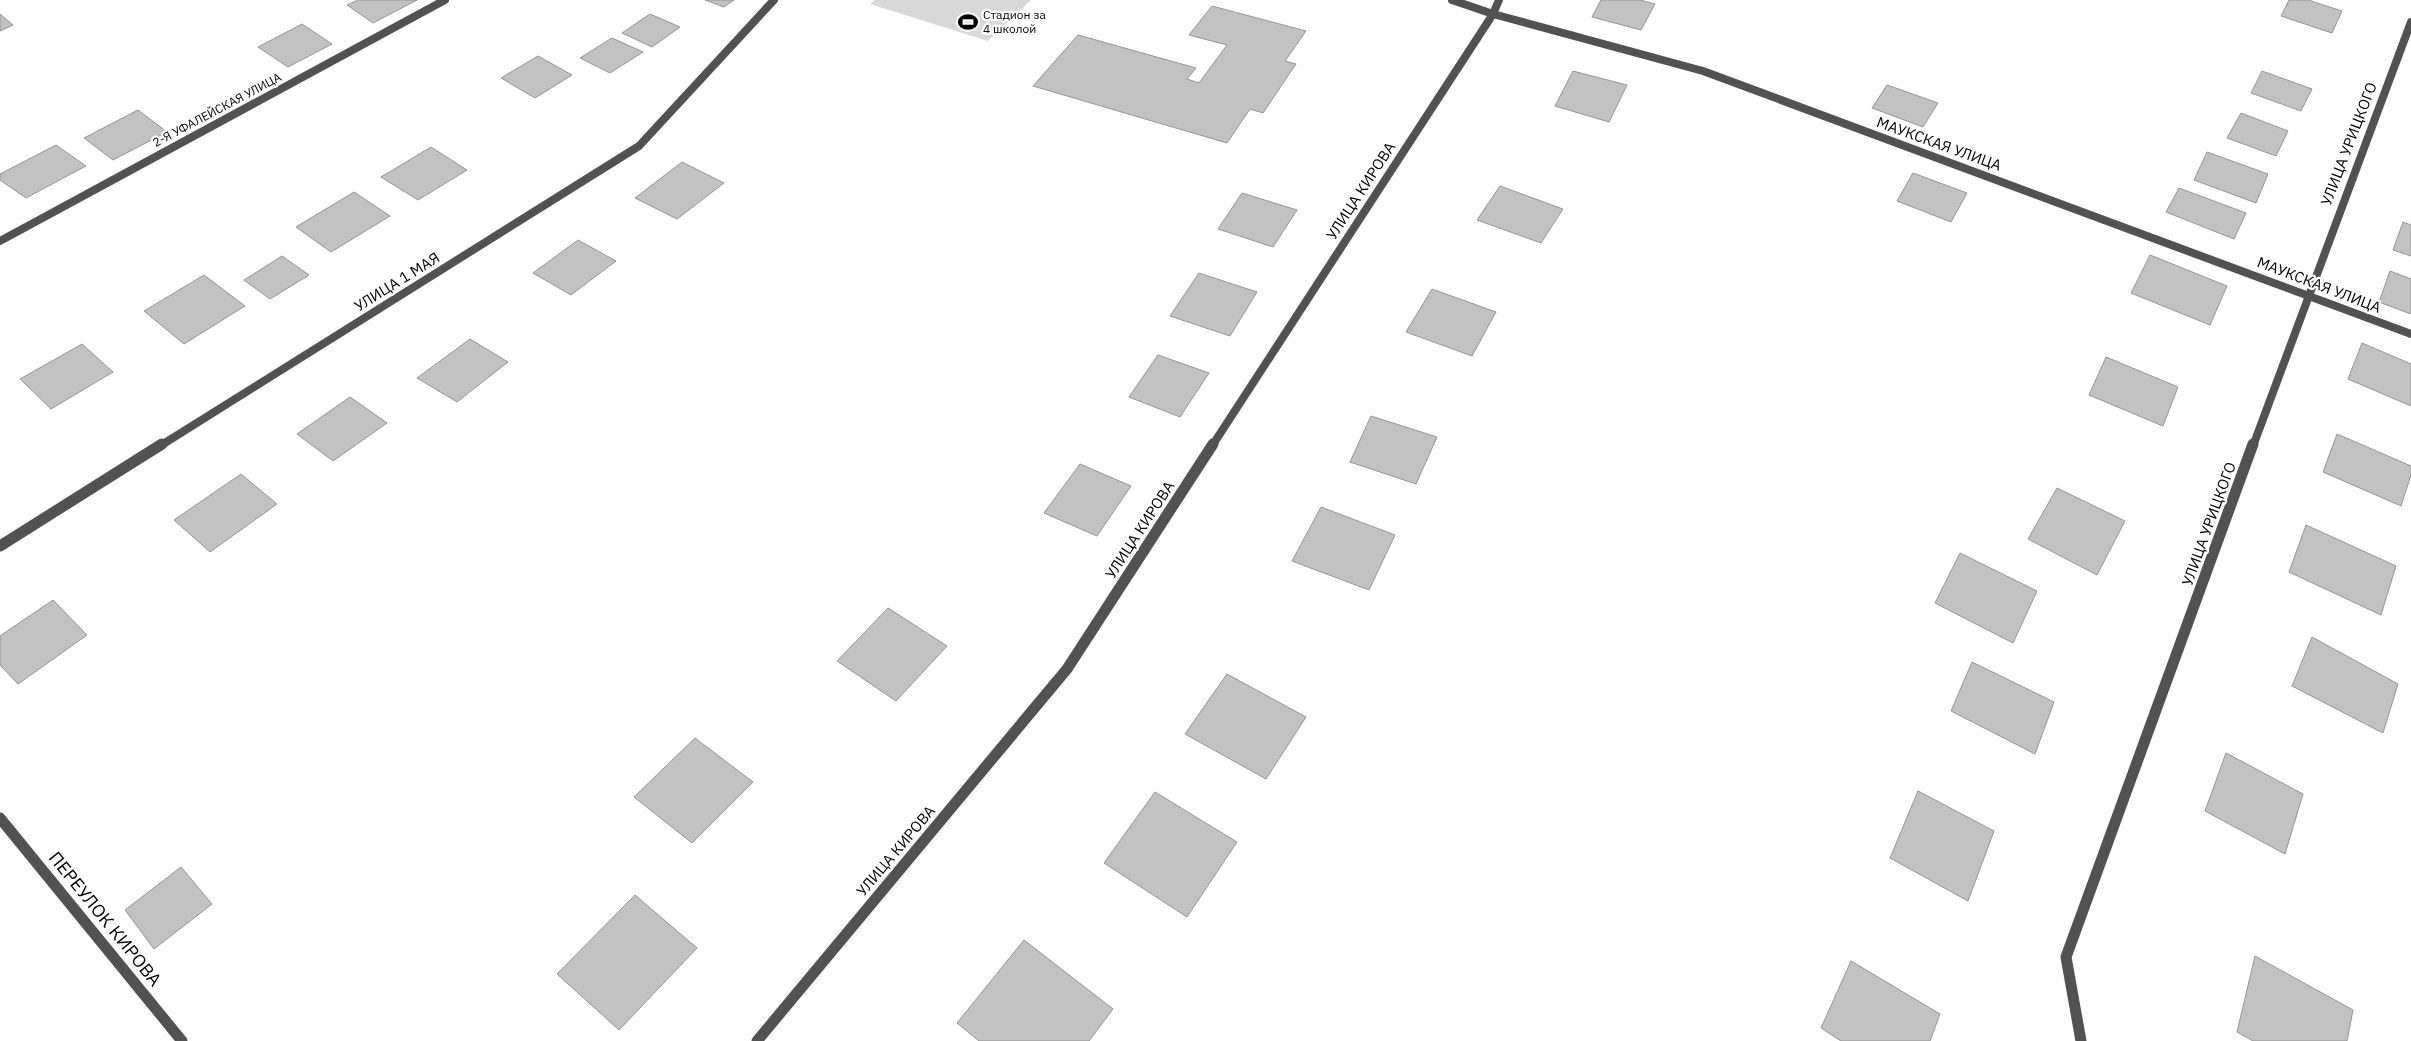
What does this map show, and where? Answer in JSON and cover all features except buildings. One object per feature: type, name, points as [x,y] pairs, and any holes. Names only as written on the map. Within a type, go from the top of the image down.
[{"type":"street","name":"2-Я УФАЛЕЙСКАЯ УЛИЦА","points":[[0,241],[445,0]]},
{"type":"street","name":"УЛИЦА 1 МАЯ","points":[[0,546],[639,146],[774,0]]},
{"type":"street","name":"МАУКСКАЯ УЛИЦА","points":[[1452,0],[1493,14],[1702,71],[2411,334]]},
{"type":"street","name":"УЛИЦА КИРОВА","points":[[757,1041],[1067,669],[1493,14],[1499,0]]},
{"type":"street","name":"УЛИЦА УРИЦКОГО","points":[[2081,1041],[2066,957],[2308,295],[2411,22]]},
{"type":"street","name":"ПЕРЕУЛОК КИРОВА","points":[[0,818],[182,1041]]},
{"type":"shaded area","name":"Стадион за 4 школой","points":[[875,0],[1031,0],[988,41],[870,4]]},
{"type":"place","name":"Стадион за 4 школой","points":[[968,22]]}]
